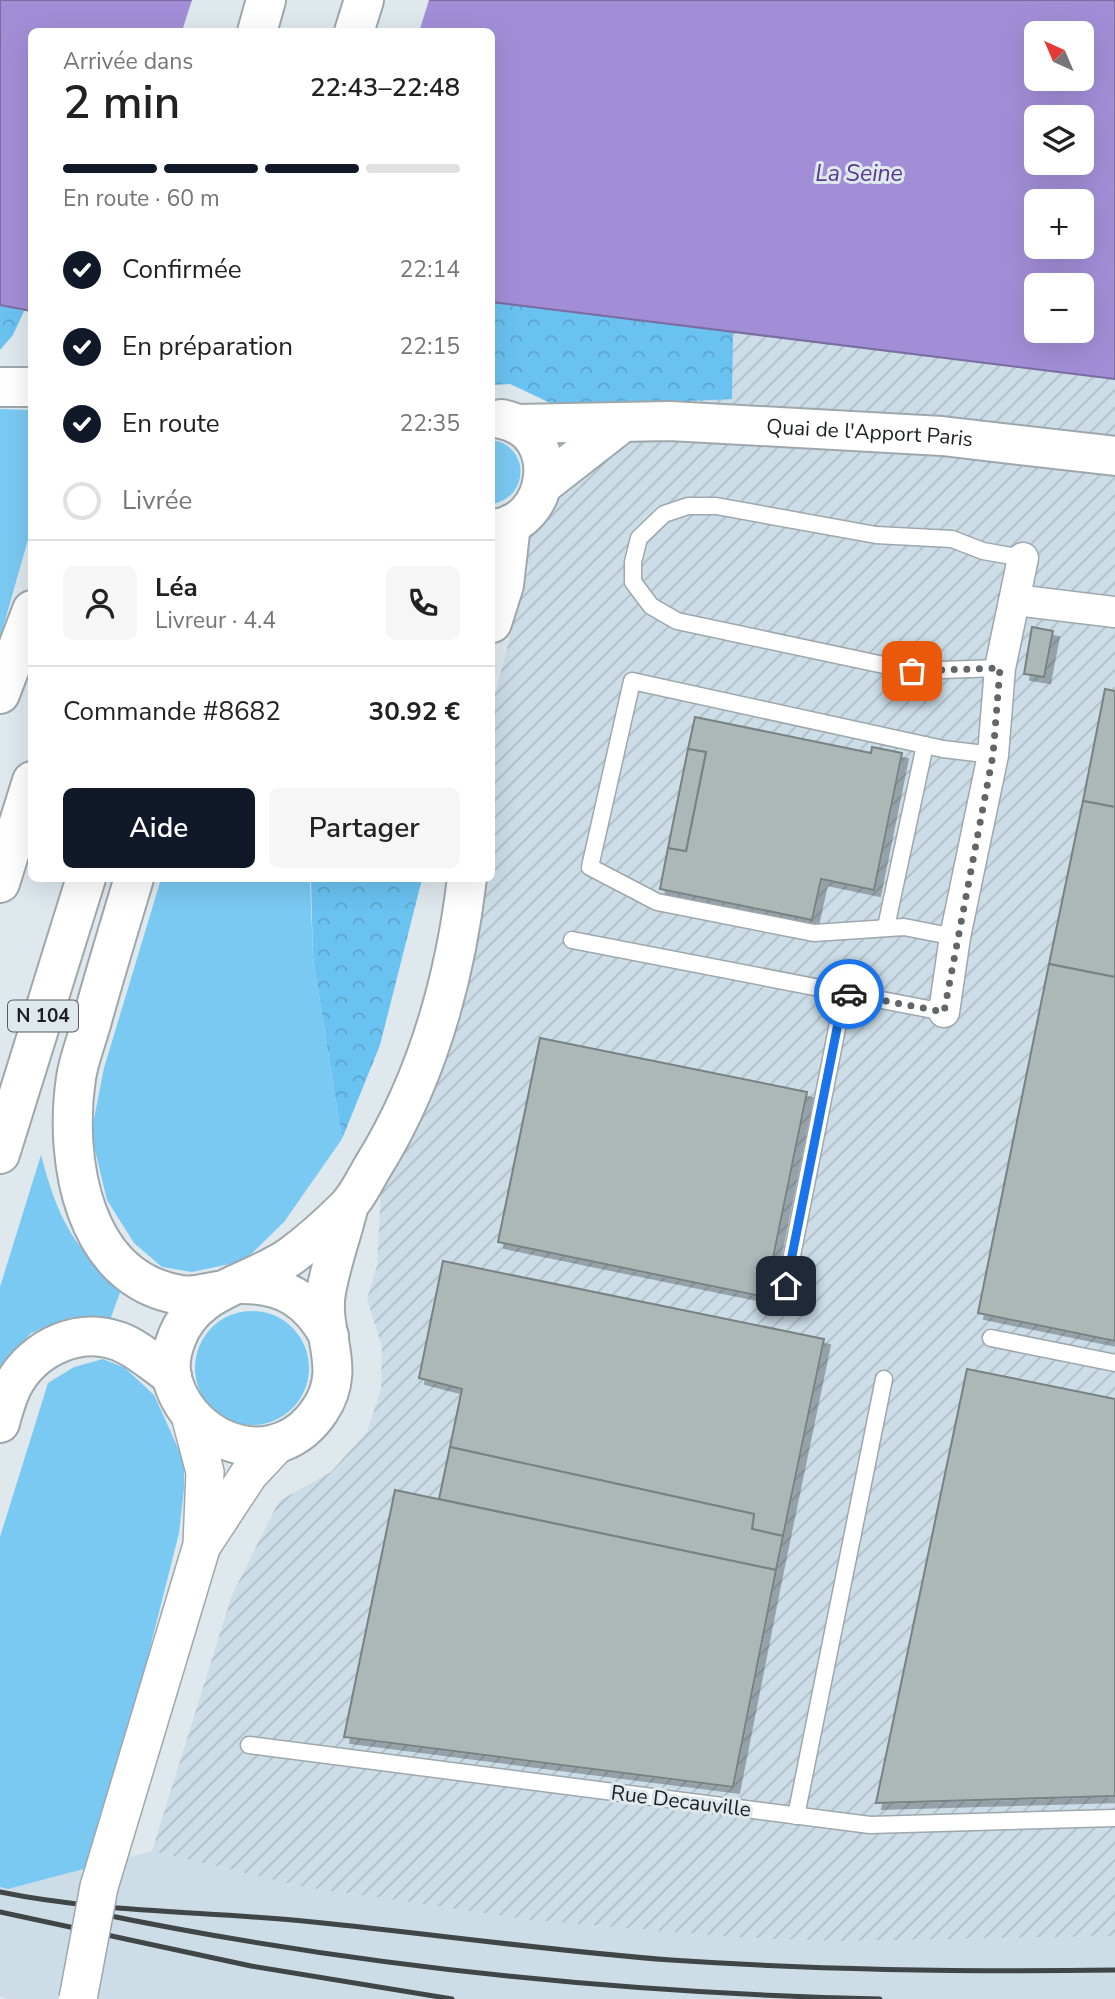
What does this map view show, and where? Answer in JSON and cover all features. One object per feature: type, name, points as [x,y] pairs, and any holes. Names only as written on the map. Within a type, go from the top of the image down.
[{"type":"main road","points":[[258,28],[266,0]]},
{"type":"main road","points":[[355,28],[363,0]]},
{"type":"main road","points":[[0,387],[28,387]]},
{"type":"main road","points":[[495,614],[504,585],[502,527],[523,518],[538,501],[545,483],[541,452],[531,436],[504,421]]},
{"type":"main road","name":"Quai de l'Apport Paris","points":[[504,421],[670,421],[943,436],[1115,456]]},
{"type":"main road","points":[[545,483],[622,423]]},
{"type":"main road","points":[[0,694],[28,620]]},
{"type":"main road","points":[[0,883],[28,794]]},
{"type":"main road","name":"N 104","points":[[0,1154],[85,882]]},
{"type":"main road","points":[[133,882],[76,1077],[72,1136],[75,1172],[97,1235],[121,1265],[154,1286],[182,1296],[264,1284],[294,1295],[319,1317],[329,1336]]},
{"type":"main road","points":[[349,1205],[326,1295],[334,1362],[331,1387],[320,1411],[302,1430],[279,1442],[255,1446],[232,1444],[210,1434],[191,1419],[178,1399],[172,1376],[172,1350],[181,1326],[196,1306],[291,1256],[349,1205],[383,1150],[416,1086],[445,999],[466,882]]},
{"type":"main road","points":[[0,1423],[12,1387],[27,1366],[44,1350],[66,1339],[107,1338],[127,1345],[172,1376]]},
{"type":"street","points":[[944,1012],[956,937],[993,755],[1000,668],[1023,558]]},
{"type":"street","points":[[1015,600],[1115,612]]},
{"type":"street","points":[[78,1999],[99,1887],[202,1545],[205,1472],[191,1419]]},
{"type":"street","points":[[202,1545],[249,1474],[279,1442]]},
{"type":"lane","points":[[1000,668],[912,671],[677,621],[651,606],[634,582],[633,562],[639,538],[664,514],[688,506],[716,506],[876,535],[952,539],[983,551],[1023,558]]},
{"type":"lane","points":[[956,937],[904,927],[814,933],[657,902],[590,867],[632,681],[925,745],[993,755]]},
{"type":"lane","points":[[886,928],[925,745]]},
{"type":"lane","points":[[572,940],[944,1012]]},
{"type":"lane","points":[[786,1286],[844,993]]},
{"type":"lane","points":[[991,1338],[1115,1363]]},
{"type":"lane","points":[[796,1816],[884,1379]]},
{"type":"lane","name":"Rue Decauville","points":[[248,1745],[870,1825],[1115,1818]]},
{"type":"shaded area","points":[[568,312],[1115,379],[1115,1936],[838,1941],[745,1938],[532,1920],[305,1887],[152,1851],[232,1595],[279,1501],[331,1472],[367,1432],[381,1389],[382,1347],[367,1299],[377,1266],[383,1150],[466,882],[495,882],[495,694],[529,567],[511,524],[545,450]]},
{"type":"shaded area","points":[[0,409],[28,410],[28,540],[0,638]]},
{"type":"shaded area","points":[[495,441],[504,444],[519,461],[519,482],[513,492],[495,503]]},
{"type":"shaded area","points":[[160,882],[310,882],[313,958],[342,1139],[284,1222],[244,1261],[192,1272],[162,1267],[134,1243],[107,1200],[91,1134],[104,1068]]},
{"type":"shaded area","points":[[41,1155],[53,1196],[69,1229],[90,1259],[122,1287],[110,1320],[72,1317],[31,1333],[0,1366],[0,1287]]},
{"type":"shaded area","points":[[252,1311],[274,1315],[284,1320],[300,1336],[305,1346],[309,1368],[305,1390],[300,1400],[284,1416],[274,1421],[252,1425],[230,1421],[220,1416],[204,1400],[199,1390],[195,1368],[199,1346],[204,1336],[220,1320],[230,1315]]},
{"type":"shaded area","points":[[103,1359],[125,1368],[154,1395],[184,1461],[179,1533],[95,1866],[8,1889],[0,1887],[0,1537],[48,1383],[74,1367]]},
{"type":"shaded area","points":[[152,1851],[305,1887],[532,1920],[745,1938],[838,1941],[1115,1936],[1115,1999],[9,1999],[0,1996],[0,1887],[8,1889]]},
{"type":"green space","points":[[495,301],[733,332],[732,399],[559,407],[510,384],[495,385]]},
{"type":"green space","points":[[0,305],[24,311],[13,335],[0,350]]},
{"type":"green space","points":[[311,882],[421,882],[380,1045],[342,1139],[313,958]]},
{"type":"water","name":"La Seine","points":[[0,0],[1115,0],[1115,379],[495,302],[495,28],[28,28],[28,310],[0,305]]},
{"type":"pier","points":[[192,0],[429,0],[420,28],[183,28]]},
{"type":"building","points":[[1032,627],[1053,631],[1044,677],[1024,674]]},
{"type":"building","points":[[1105,689],[1115,691],[1115,807],[1083,801]]},
{"type":"building","points":[[695,717],[871,753],[872,747],[902,753],[874,890],[821,879],[812,920],[660,889],[668,848],[686,851],[706,752],[688,749]]},
{"type":"building","points":[[688,749],[706,752],[686,851],[668,848]]},
{"type":"building","points":[[1083,801],[1115,807],[1115,977],[1049,964]]},
{"type":"building","points":[[1049,964],[1115,977],[1115,1341],[978,1313]]},
{"type":"building","points":[[540,1038],[807,1092],[765,1297],[498,1242]]},
{"type":"building","points":[[443,1261],[824,1339],[783,1536],[752,1529],[754,1514],[450,1447],[462,1389],[419,1378]]},
{"type":"building","points":[[967,1369],[1115,1399],[1115,1796],[876,1803]]},
{"type":"building","points":[[450,1447],[754,1514],[752,1529],[783,1536],[776,1570],[439,1499]]},
{"type":"building","points":[[395,1490],[776,1570],[733,1787],[344,1737]]},
{"type":"railway","points":[[0,1892],[77,1904],[274,1918],[671,1960],[893,1969],[1115,1970]]},
{"type":"railway","points":[[0,1912],[251,1966],[452,1999]]},
{"type":"railway","points":[[96,1913],[290,1948],[486,1974],[683,1990],[880,1999]]},
{"type":"way so far","points":[[849,994],[944,1012],[956,937],[993,755],[1000,668],[912,671]]},
{"type":"route","points":[[786,1286],[844,993],[849,994]]}]
